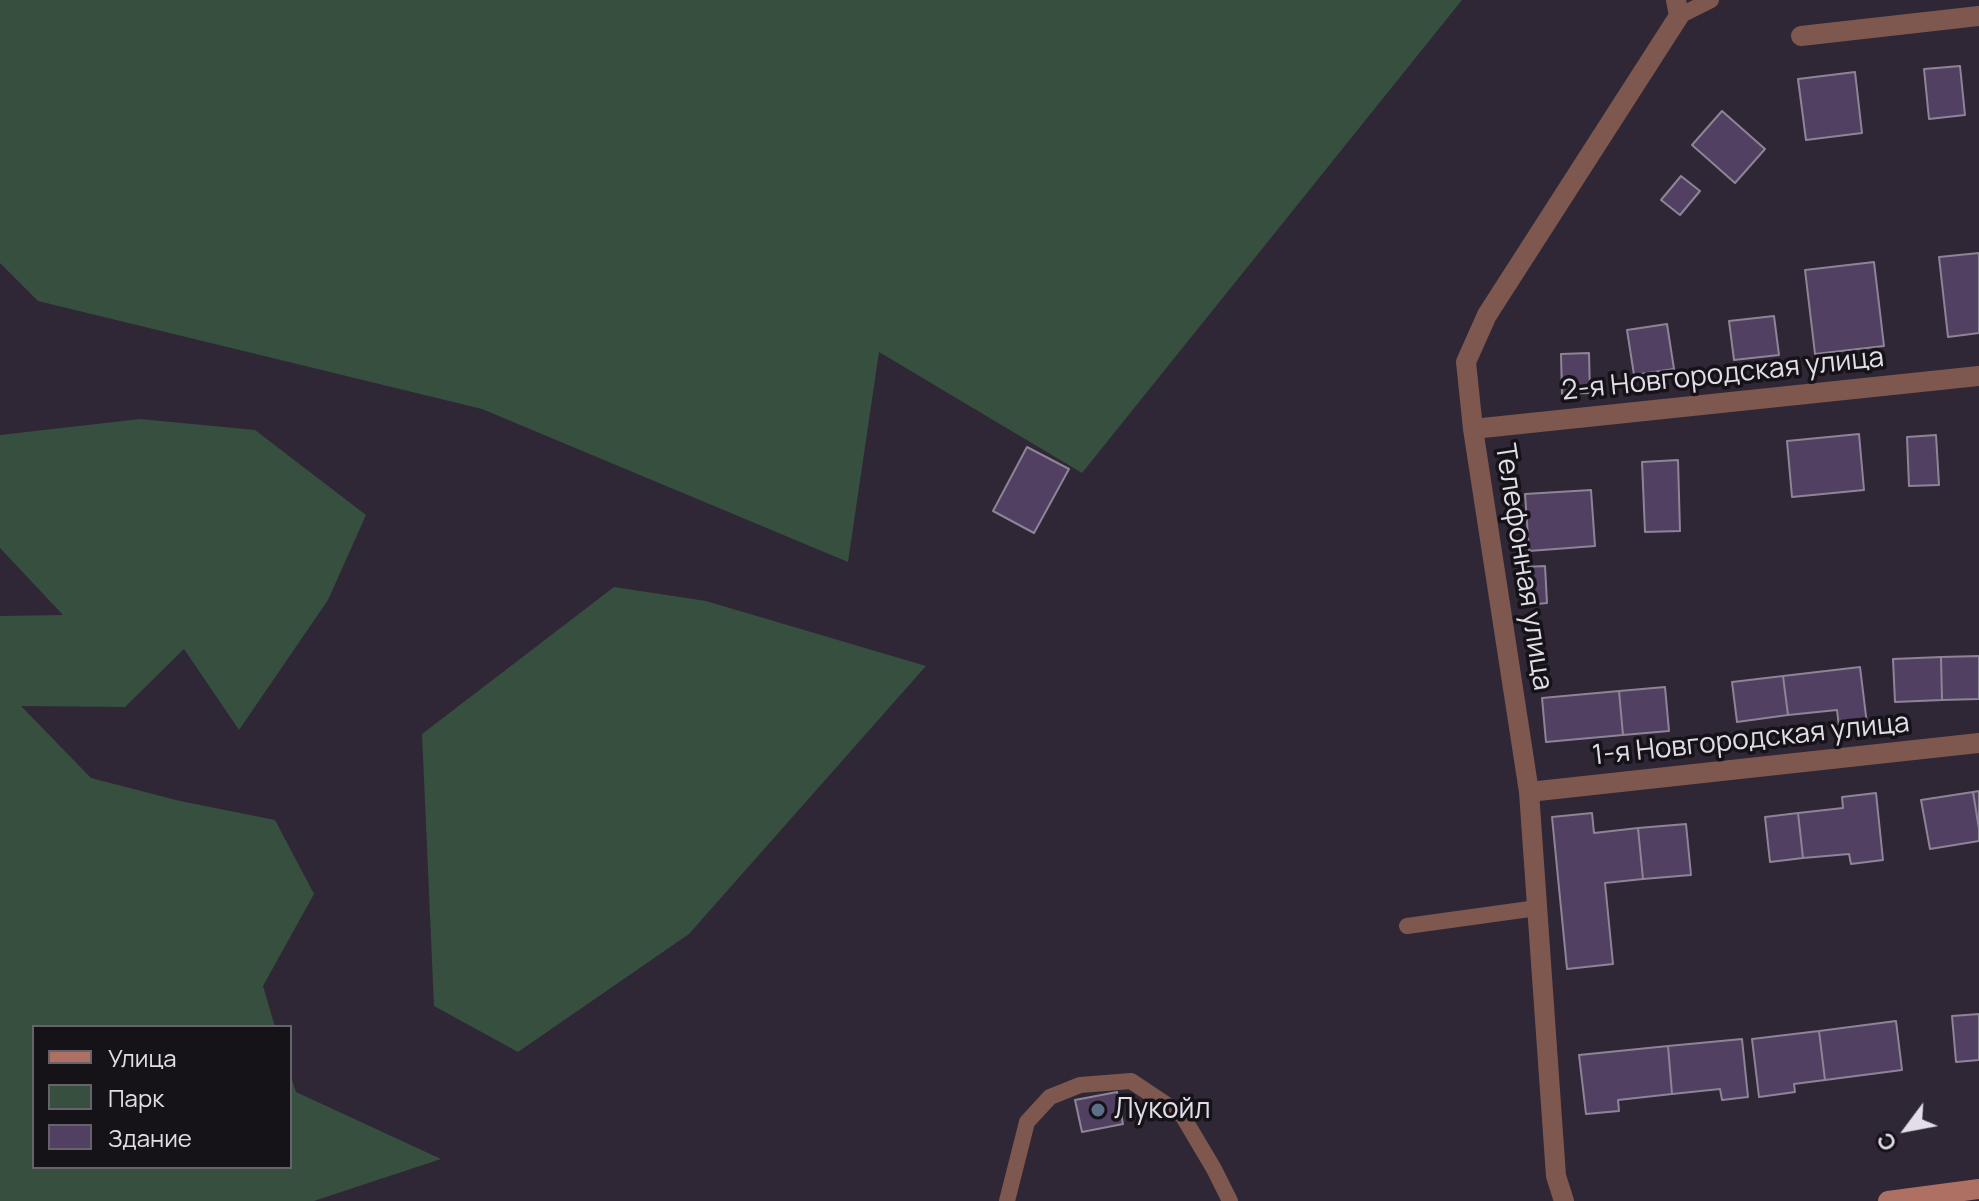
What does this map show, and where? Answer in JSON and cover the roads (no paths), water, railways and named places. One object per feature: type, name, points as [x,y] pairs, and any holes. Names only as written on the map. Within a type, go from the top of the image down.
[{"type":"main road","points":[[1888,1201],[1979,1189]]},
{"type":"street","name":"Телефонная улица","points":[[1564,1201],[1556,1176],[1529,792],[1473,429],[1466,362],[1487,315],[1677,8]]},
{"type":"street","points":[[1801,36],[1979,16]]},
{"type":"street","name":"2-я Новгородская улица","points":[[1473,429],[1979,376]]},
{"type":"street","name":"1-я Новгородская улица","points":[[1529,792],[1979,743]]},
{"type":"lane","points":[[1677,8],[1711,0]]},
{"type":"lane","points":[[1407,926],[1537,908]]},
{"type":"lane","points":[[1007,1201],[1027,1122],[1050,1097],[1080,1085],[1131,1081],[1182,1115],[1230,1201]]},
{"type":"place","name":"Лукойл","points":[[1098,1110]]}]
